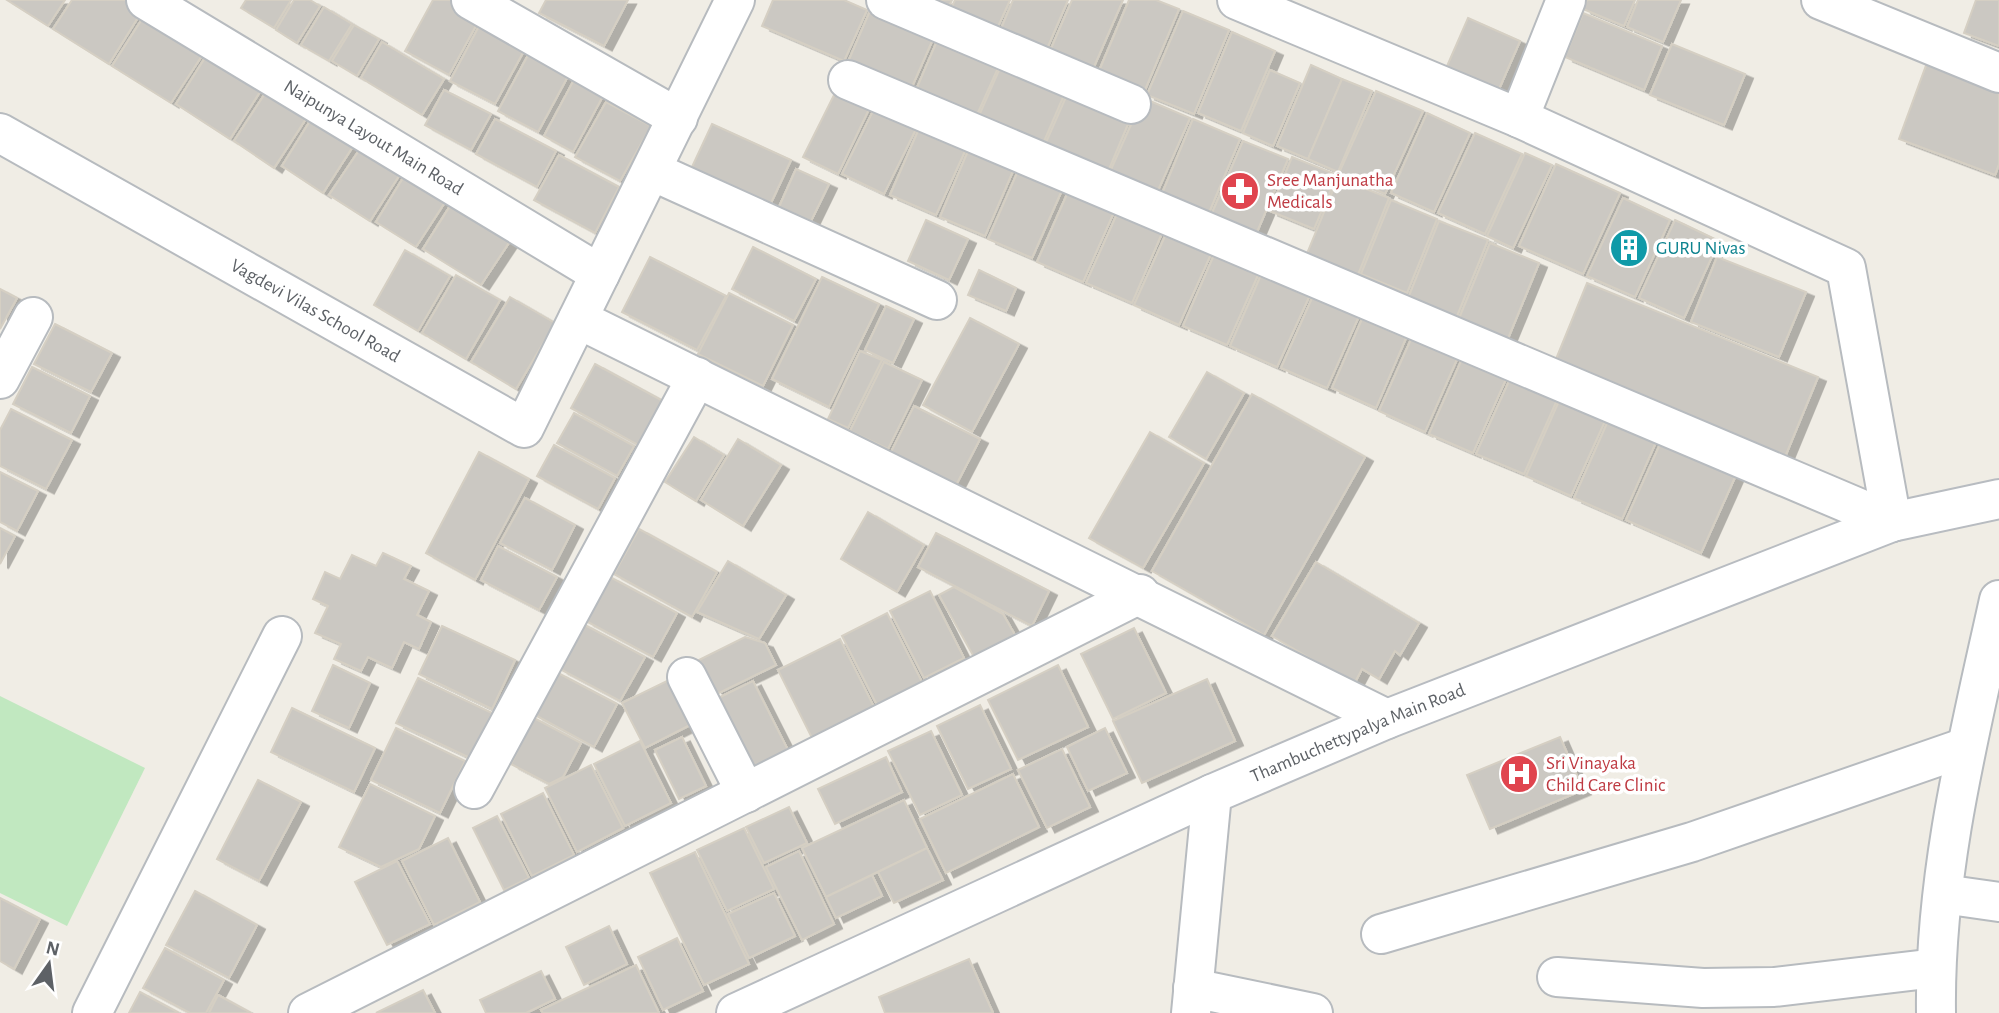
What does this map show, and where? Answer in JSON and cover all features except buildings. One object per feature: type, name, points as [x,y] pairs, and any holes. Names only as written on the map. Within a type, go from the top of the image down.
[{"type":"street","name":"Naipunya Layout Main Road","points":[[146,0],[600,274]]},
{"type":"street","points":[[471,0],[678,118]]},
{"type":"street","points":[[735,0],[578,319],[1140,594],[1387,719]]},
{"type":"street","points":[[886,0],[1131,104]]},
{"type":"street","points":[[1237,0],[1519,118],[1846,268],[1892,522]]},
{"type":"street","points":[[1519,118],[1566,0]]},
{"type":"street","points":[[1821,0],[1999,72]]},
{"type":"street","points":[[848,79],[1892,522]]},
{"type":"street","name":"Vagdevi Vilas School Road","points":[[0,134],[524,428],[578,319]]},
{"type":"street","points":[[652,171],[937,300]]},
{"type":"street","points":[[0,379],[33,317]]},
{"type":"street","points":[[474,789],[697,377]]},
{"type":"street","name":"Thambuchettypalya Main Road","points":[[736,1013],[1212,794],[1387,719],[1892,522],[1999,499]]},
{"type":"street","points":[[308,1013],[1140,594]]},
{"type":"street","points":[[1936,1013],[1936,968],[1943,894],[1966,747],[1989,692],[1999,600]]},
{"type":"street","points":[[92,1013],[282,636]]},
{"type":"street","points":[[687,677],[746,793]]},
{"type":"street","points":[[1381,934],[1692,842],[1966,747]]},
{"type":"street","points":[[1212,794],[1192,1000],[1313,1013]]},
{"type":"street","points":[[1943,894],[1999,902]]},
{"type":"street","points":[[1558,977],[1703,988],[1775,1000],[1936,968]]},
{"type":"green space","points":[[0,696],[145,768],[67,926],[0,893]]},
{"type":"place","name":"Sree Manjunatha Medicals","points":[[1240,191]]},
{"type":"place","name":"GURU Nivas","points":[[1629,248]]},
{"type":"place","name":"Sri Vinayaka Child Care Clinic","points":[[1519,774]]}]
